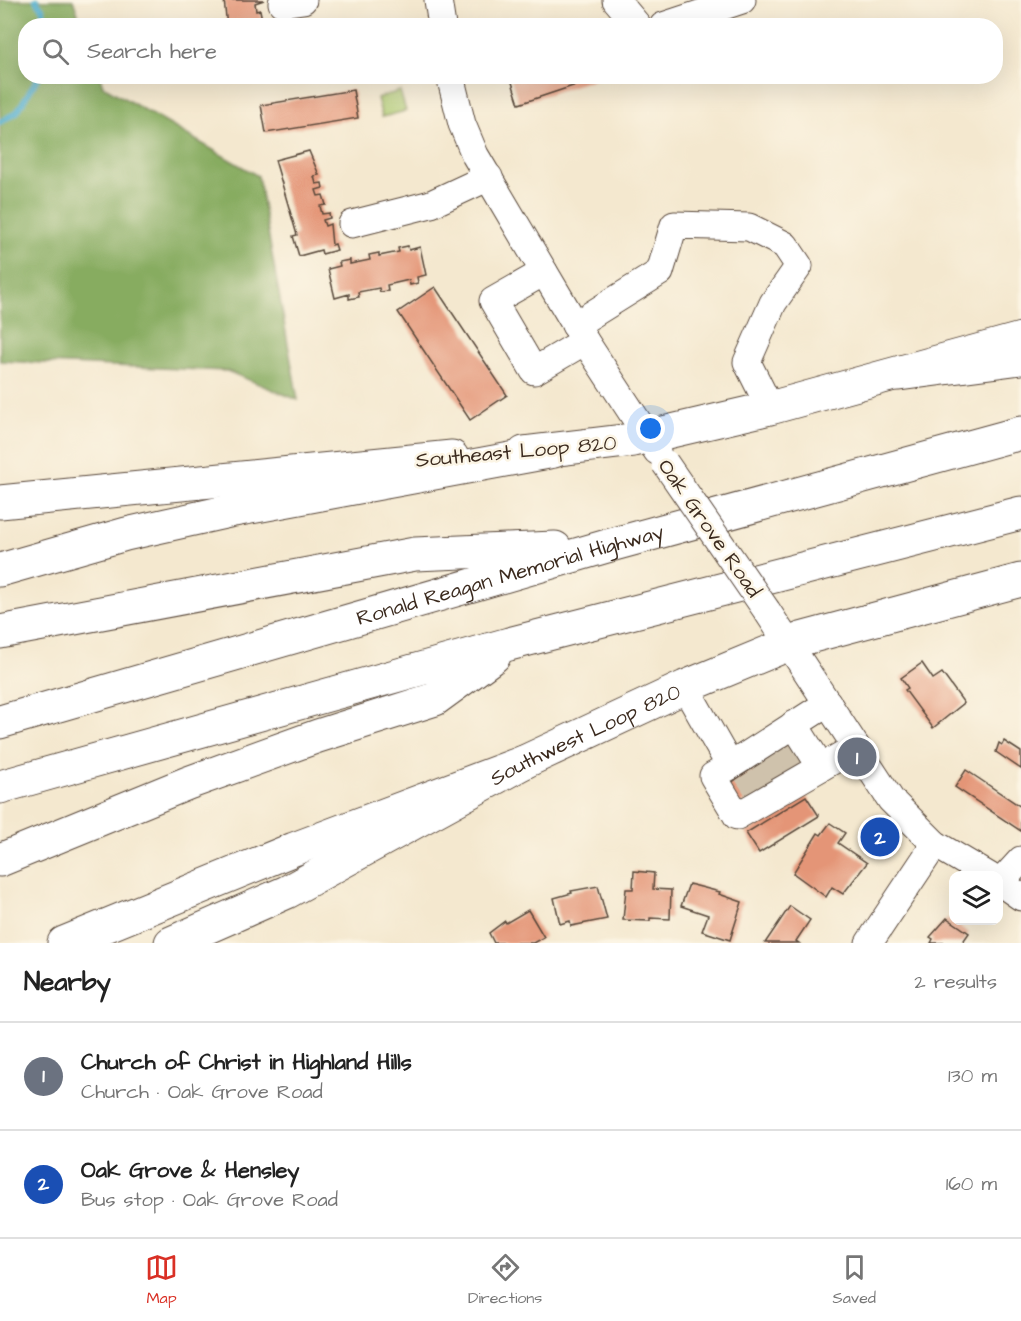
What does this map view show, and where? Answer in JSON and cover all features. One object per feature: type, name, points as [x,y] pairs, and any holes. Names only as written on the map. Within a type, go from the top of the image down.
[{"type":"main road","name":"Southeast Loop 820","points":[[0,502],[430,459],[554,451],[657,450],[770,408],[1021,339]]},
{"type":"main road","points":[[899,374],[1021,358]]},
{"type":"main road","name":"Ronald Reagan Memorial Highway","points":[[0,722],[607,546],[1021,433]]},
{"type":"main road","points":[[0,570],[126,534],[234,510],[554,451]]},
{"type":"main road","points":[[0,787],[509,644],[1021,513]]},
{"type":"main road","points":[[15,630],[415,554],[607,546]]},
{"type":"main road","name":"Southwest Loop 820","points":[[171,943],[288,891],[524,762],[685,687],[790,644],[873,618],[1021,580]]},
{"type":"main road","points":[[0,860],[188,783],[318,736],[435,699],[509,644]]},
{"type":"main road","points":[[64,943],[294,849],[524,762]]},
{"type":"street","points":[[438,0],[441,18]]},
{"type":"street","points":[[616,0],[631,18]]},
{"type":"street","points":[[687,18],[742,0]]},
{"type":"street","name":"Oak Grove Road","points":[[452,84],[462,124],[475,155],[580,333],[790,644],[891,800],[935,844],[980,871]]},
{"type":"street","points":[[352,224],[430,204],[489,177]]},
{"type":"street","points":[[544,272],[493,302],[534,371],[660,272],[674,225],[749,227],[785,245],[799,266],[773,303],[747,362],[770,408]]},
{"type":"street","points":[[685,687],[772,767]]},
{"type":"street","points":[[772,767],[828,703]]},
{"type":"street","points":[[772,767],[856,747]]},
{"type":"street","points":[[869,943],[935,844]]},
{"type":"street","points":[[1003,883],[1021,860]]},
{"type":"green space","points":[[0,0],[73,0],[79,18],[18,18],[18,84],[102,84],[258,176],[298,400],[227,371],[0,361]]},
{"type":"green space","points":[[400,91],[406,111],[382,117],[377,98]]},
{"type":"building","points":[[224,0],[264,0],[255,3],[256,11],[260,10],[262,18],[226,18]]},
{"type":"building","points":[[513,84],[579,84],[519,104]]},
{"type":"building","points":[[353,90],[358,118],[266,133],[261,105]]},
{"type":"building","points":[[309,151],[319,175],[314,176],[316,184],[322,183],[323,188],[316,190],[318,196],[323,195],[326,205],[320,206],[322,214],[329,213],[330,218],[323,220],[325,226],[330,224],[332,245],[335,244],[337,250],[322,254],[321,250],[299,256],[293,236],[297,235],[275,160]]},
{"type":"building","points":[[408,246],[409,250],[420,247],[426,275],[417,277],[418,283],[410,285],[409,280],[387,285],[388,291],[380,292],[379,288],[358,292],[359,297],[349,299],[349,294],[335,298],[328,269],[340,266],[339,262],[350,260],[350,264],[370,260],[369,255],[379,253],[379,256],[399,252],[398,248]]},
{"type":"building","points":[[435,287],[507,395],[470,420],[398,312]]},
{"type":"building","points":[[922,663],[933,679],[942,673],[964,703],[933,728],[905,690],[908,688],[901,678]]},
{"type":"building","points":[[797,739],[809,757],[739,805],[726,786]]},
{"type":"building","points":[[1004,741],[1021,752],[1021,769],[996,752],[999,743],[1002,745]]},
{"type":"building","points":[[966,770],[1021,807],[1021,831],[955,787]]},
{"type":"building","points":[[806,796],[819,816],[759,853],[746,833]]},
{"type":"building","points":[[830,823],[845,833],[838,843],[867,863],[843,894],[832,887],[826,897],[793,873],[818,833],[821,835]]},
{"type":"building","points":[[634,871],[654,873],[653,889],[671,890],[670,919],[623,920],[626,889],[633,889]]},
{"type":"building","points":[[689,884],[720,892],[719,894],[742,902],[730,940],[702,931],[708,915],[681,906]]},
{"type":"building","points":[[598,886],[607,919],[571,926],[570,921],[560,924],[554,898],[572,893],[571,891]]},
{"type":"building","points":[[790,906],[810,920],[796,941],[799,943],[765,943]]},
{"type":"building","points":[[528,910],[544,937],[533,943],[494,943],[489,933],[505,921],[506,923]]},
{"type":"building","points":[[947,918],[949,925],[957,925],[969,933],[962,943],[931,943],[933,939],[930,937]]},
{"type":"waterway","points":[[36,0],[43,10],[44,18]]},
{"type":"waterway","points":[[0,122],[17,112],[34,84]]},
{"type":"tunnel","points":[[781,750],[792,769]]},
{"type":"tunnel","points":[[764,761],[776,780]]},
{"type":"tunnel","points":[[747,773],[759,791]]},
{"type":"place","name":"Church of Christ in Highland Hills","points":[[857,757]]},
{"type":"place","name":"Oak Grove & Hensley","points":[[880,837]]}]
